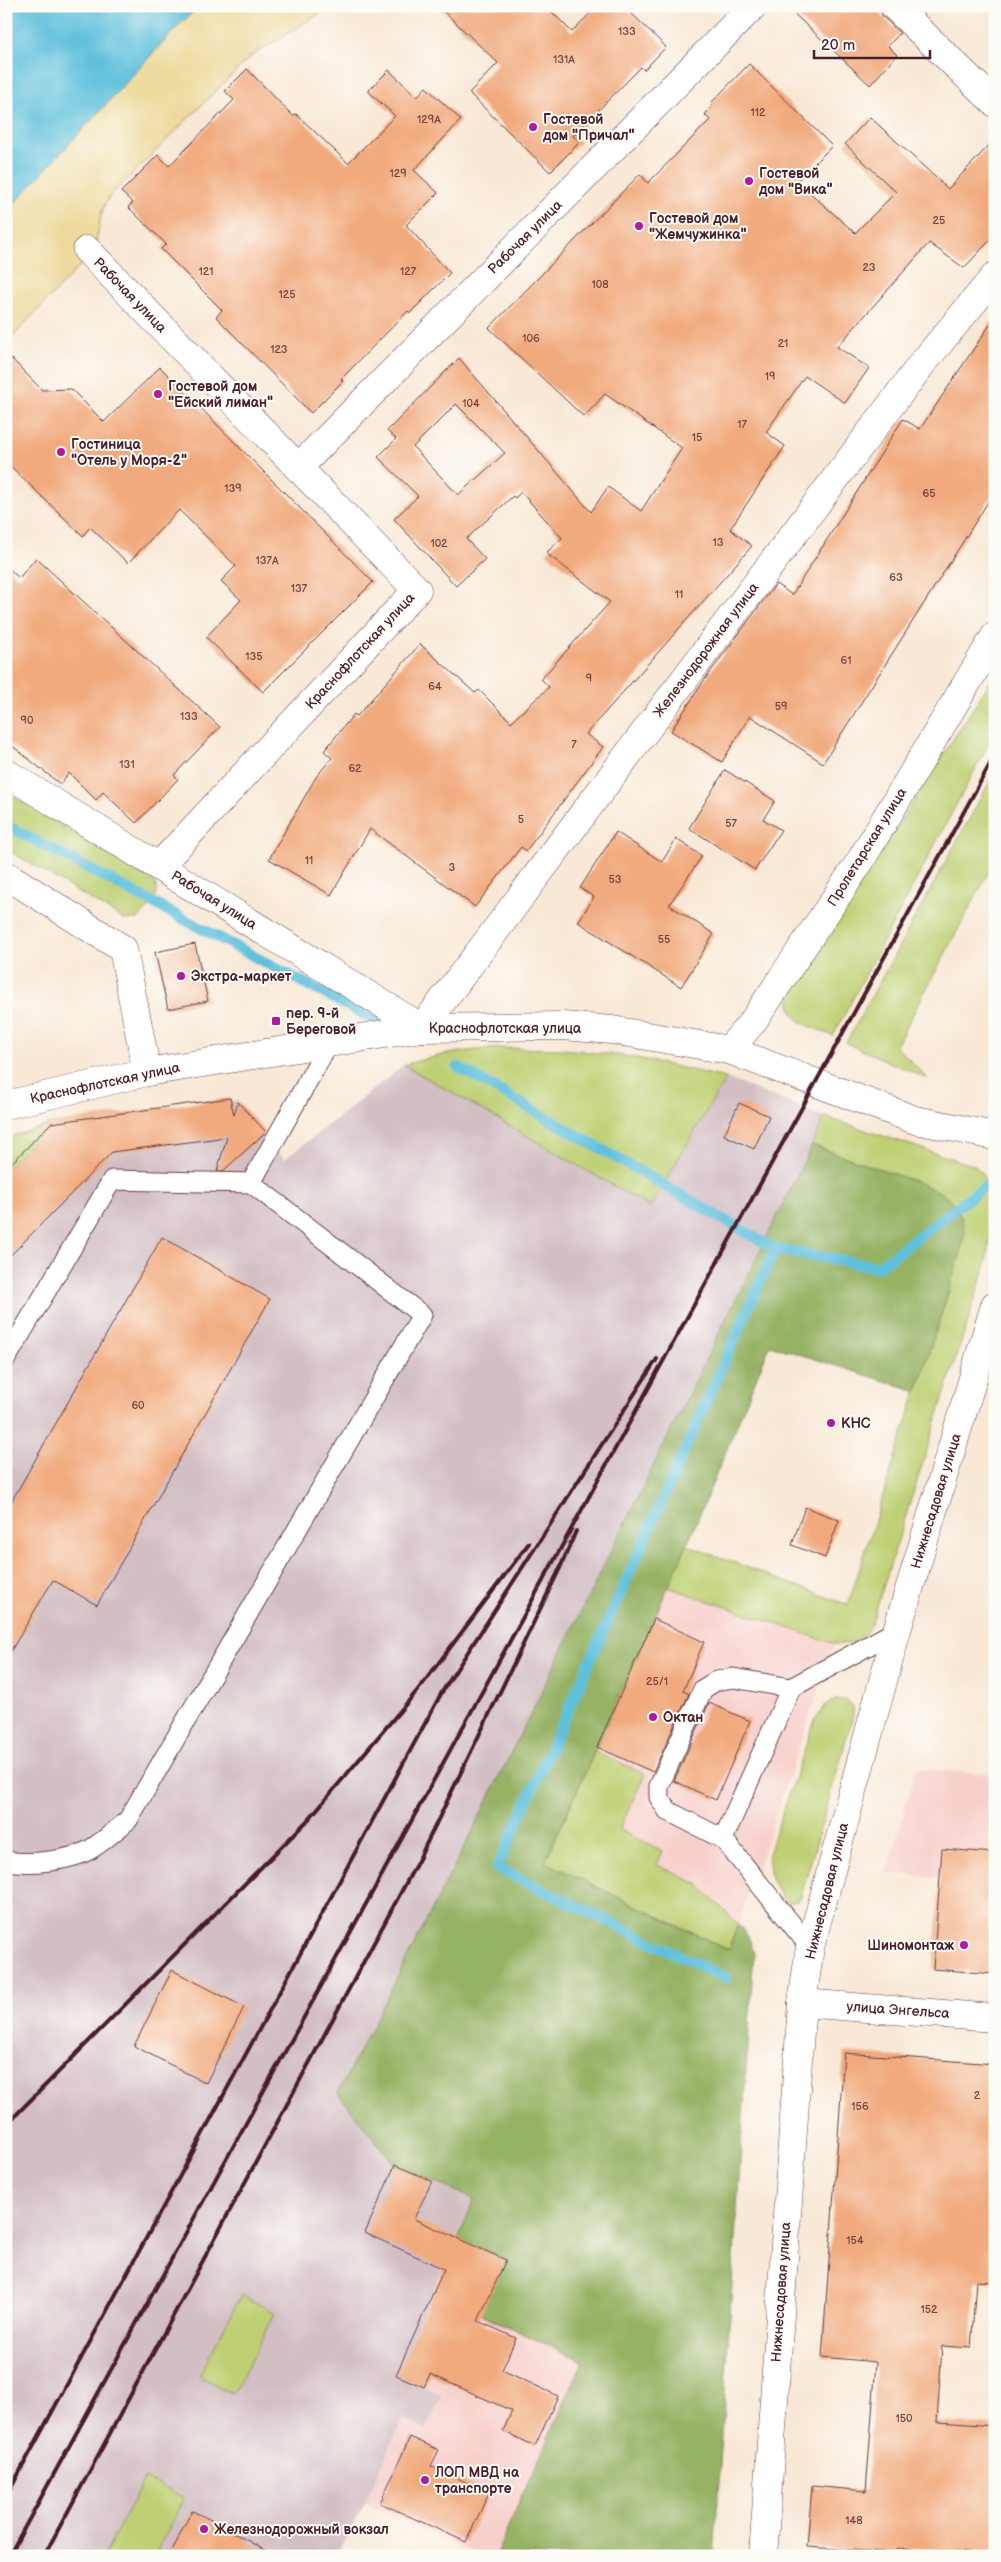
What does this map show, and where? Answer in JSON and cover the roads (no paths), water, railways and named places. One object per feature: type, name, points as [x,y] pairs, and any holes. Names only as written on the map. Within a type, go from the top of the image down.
[{"type":"street","name":"Рабочая улица","points":[[298,468],[753,6]]},
{"type":"street","points":[[894,6],[995,103]]},
{"type":"street","name":"Рабочая улица","points":[[87,250],[417,590]]},
{"type":"street","name":"Железнодорожная улица","points":[[422,1028],[921,365],[995,276]]},
{"type":"street","name":"Краснофлотская улица","points":[[159,866],[417,590]]},
{"type":"street","name":"Пролетарская улица","points":[[729,1050],[754,1020],[859,863],[995,636]]},
{"type":"street","name":"Рабочая улица","points":[[6,773],[422,1028]]},
{"type":"street","points":[[6,875],[123,949],[147,1072]]},
{"type":"street","name":"Краснофлотская улица","points":[[6,1105],[147,1072],[422,1028],[563,1026],[612,1030],[729,1050],[915,1120],[995,1136]]},
{"type":"street","name":"Нижнесадовая улица","points":[[763,2556],[802,2003],[810,1947],[897,1630],[995,1305]]},
{"type":"street","name":"улица Энгельса","points":[[802,2003],[995,2018]]},
{"type":"lane","points":[[251,1183],[329,1043]]},
{"type":"lane","points":[[6,1359],[112,1180],[251,1183],[422,1315],[128,1820],[90,1850],[56,1860],[17,1863],[6,1861]]},
{"type":"lane","points":[[723,1839],[791,1688],[897,1630]]},
{"type":"lane","points":[[791,1688],[733,1678],[716,1681],[703,1689],[659,1786],[659,1797],[668,1812],[723,1839],[810,1947]]},
{"type":"water","points":[[6,6],[200,6],[182,22],[6,212]]},
{"type":"waterway","points":[[6,825],[378,1022]]},
{"type":"waterway","points":[[458,1067],[775,1249],[878,1267],[984,1187]]},
{"type":"waterway","points":[[726,1978],[497,1868],[775,1249]]},
{"type":"railway","points":[[9,2556],[995,755]]},
{"type":"railway","points":[[6,2497],[442,1692],[657,1359]]},
{"type":"railway","points":[[44,2556],[420,1857],[560,1568],[576,1531]]},
{"type":"railway","points":[[6,2125],[308,1820],[422,1685],[529,1543]]},
{"type":"place","name":"Гостевой дом \"Причал\"","points":[[533,127]]},
{"type":"place","name":"Гостевой дом \"Вика\"","points":[[749,181]]},
{"type":"place","name":"Гостевой дом \"Жемчужинка\"","points":[[639,226]]},
{"type":"place","name":"Гостевой дом \"Ейский лиман\"","points":[[158,394]]},
{"type":"place","name":"Гостиница \"Отель у Моря-2\"","points":[[61,452]]},
{"type":"place","name":"Экстра-маркет","points":[[181,976]]},
{"type":"place","name":"пер. 9-й Береговой","points":[[276,1021]]},
{"type":"place","name":"КНС","points":[[831,1423]]},
{"type":"place","name":"Октан","points":[[653,1717]]},
{"type":"place","name":"Шиномонтаж","points":[[964,1945]]},
{"type":"place","name":"ЛОП МВД на транспорте","points":[[425,2480]]},
{"type":"place","name":"Железнодорожный вокзал","points":[[204,2529]]}]
